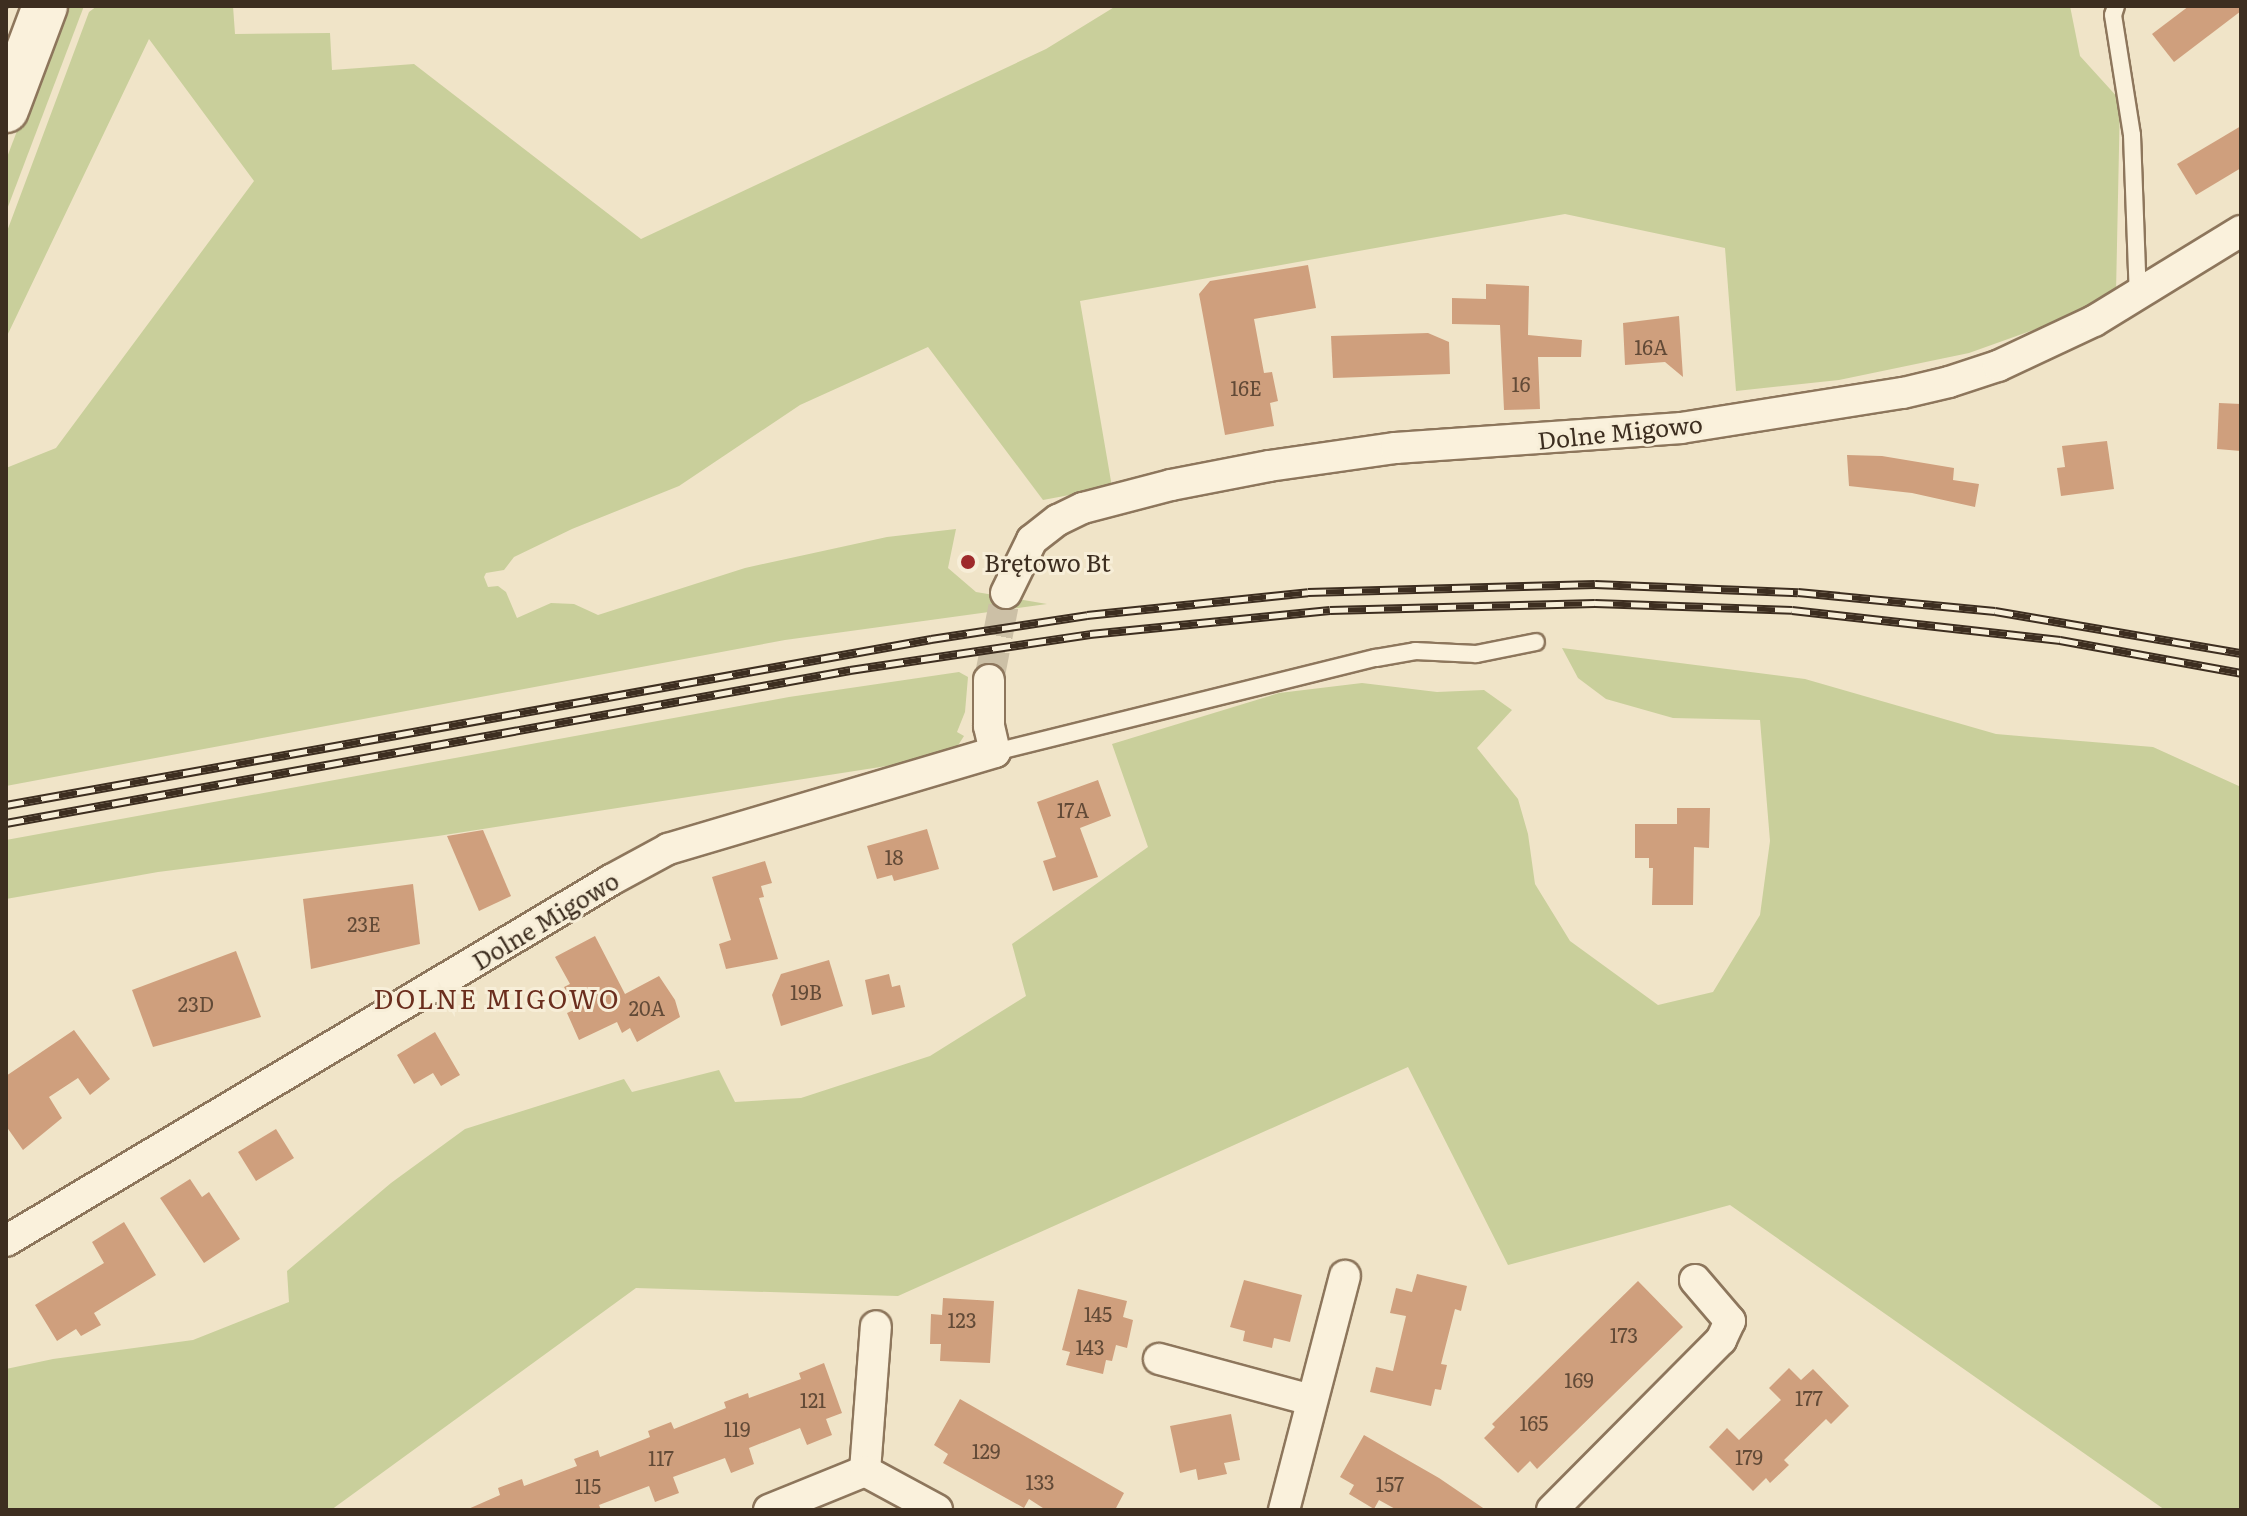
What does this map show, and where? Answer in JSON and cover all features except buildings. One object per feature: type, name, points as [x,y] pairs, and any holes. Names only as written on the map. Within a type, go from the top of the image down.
[{"type":"main road","points":[[6,110],[45,6]]},
{"type":"street","name":"Dolne Migowo","points":[[1006,593],[1032,540],[1058,520],[1083,508],[1171,485],[1269,466],[1396,448],[1681,428],[1903,393],[1998,366],[2138,296],[2241,231]]},
{"type":"street","points":[[989,680],[989,726],[995,752]]},
{"type":"street","name":"Dolne Migowo","points":[[6,1241],[597,888],[668,849],[995,752]]},
{"type":"street","points":[[1284,1510],[1345,1276]]},
{"type":"street","points":[[1552,1510],[1721,1340],[1730,1321],[1695,1280]]},
{"type":"street","points":[[865,1471],[876,1326]]},
{"type":"street","points":[[1159,1359],[1311,1400]]},
{"type":"street","points":[[769,1510],[865,1471]]},
{"type":"street","points":[[865,1471],[937,1510]]},
{"type":"lane","points":[[2116,6],[2113,15],[2132,135],[2138,296]]},
{"type":"lane","name":"Dolne Migowo","points":[[995,752],[1376,658],[1415,651],[1476,654],[1529,644]]},
{"type":"green space","points":[[64,6],[84,6],[6,212],[6,160]]},
{"type":"green space","points":[[97,6],[233,6],[235,34],[330,33],[332,70],[414,64],[641,239],[1046,49],[1116,6],[2070,6],[2080,56],[2120,100],[2116,293],[2086,311],[1969,353],[1839,380],[1736,391],[1725,248],[1565,214],[1080,301],[1112,487],[1043,500],[928,347],[800,405],[679,486],[572,529],[514,557],[504,570],[486,573],[484,577],[488,587],[498,586],[506,592],[517,618],[551,603],[574,604],[598,615],[745,568],[887,537],[956,529],[948,568],[976,592],[1047,604],[785,640],[6,786],[6,468],[56,448],[254,181],[149,39],[6,338],[6,234],[89,12]]},
{"type":"green space","points":[[1562,648],[1805,679],[1996,734],[2153,747],[2241,787],[2241,1510],[2165,1510],[1730,1205],[1508,1265],[1408,1067],[898,1296],[636,1288],[331,1510],[6,1510],[6,1369],[53,1359],[193,1340],[289,1302],[287,1271],[391,1183],[465,1129],[624,1079],[632,1092],[719,1070],[735,1102],[801,1098],[930,1056],[1026,996],[1012,944],[1148,847],[1112,744],[1279,693],[1362,683],[1437,692],[1484,690],[1512,710],[1477,748],[1518,799],[1528,834],[1535,884],[1570,941],[1658,1005],[1713,992],[1760,915],[1770,841],[1760,720],[1673,718],[1606,699],[1578,678]]},
{"type":"green space","points":[[959,672],[968,677],[965,712],[957,732],[964,736],[955,750],[925,760],[438,836],[158,872],[6,899],[6,840],[789,697]]},
{"type":"tunnel","points":[[989,680],[1006,593]]},
{"type":"tram line","points":[[6,12],[8,6]]},
{"type":"railway","points":[[6,805],[931,639],[1087,615],[1308,592],[1595,584],[1798,592],[1995,611],[2241,653]]},
{"type":"railway","points":[[6,823],[850,670],[1090,634],[1330,610],[1595,603],[1792,610],[2060,640],[2241,673]]},
{"type":"place","name":"Brętowo Bt","points":[[968,562]]},
{"type":"district","name":"DOLNE MIGOWO","points":[[497,998]]}]
